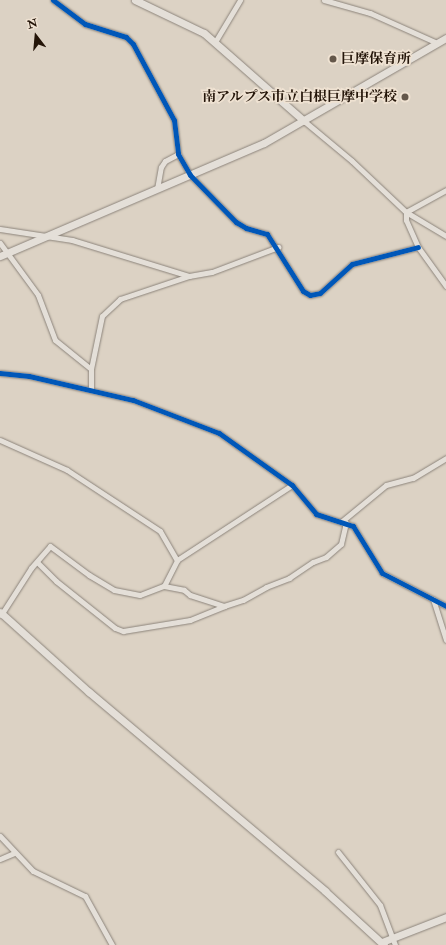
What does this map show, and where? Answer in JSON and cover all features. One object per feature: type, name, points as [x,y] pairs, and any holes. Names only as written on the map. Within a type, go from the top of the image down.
[{"type":"street","points":[[53,0],[85,24],[126,37],[132,44],[174,120],[178,154],[190,174],[236,222],[246,228],[267,234],[278,247],[303,291],[310,295],[320,293],[352,264],[418,247]]},
{"type":"street","points":[[135,0],[192,26],[215,42],[304,121],[352,161],[406,212],[446,236]]},
{"type":"street","points":[[215,42],[240,0]]},
{"type":"street","points":[[324,0],[370,13],[437,43]]},
{"type":"street","points":[[4,254],[264,143],[446,38]]},
{"type":"street","points":[[156,189],[161,167],[165,161],[178,154]]},
{"type":"street","points":[[406,212],[446,190]]},
{"type":"street","points":[[406,212],[406,220],[418,247],[446,286]]},
{"type":"street","points":[[0,229],[47,235],[113,251],[133,260],[189,276]]},
{"type":"street","points":[[0,243],[4,254],[38,295],[55,340],[92,369]]},
{"type":"street","points":[[91,390],[92,369],[102,316],[120,299],[189,276],[212,272],[278,247]]},
{"type":"street","points":[[0,373],[29,376],[133,400],[219,433],[292,485],[316,514],[353,526],[382,573],[445,604]]},
{"type":"street","points":[[0,440],[66,470],[160,531],[177,560]]},
{"type":"street","points":[[37,562],[56,581],[115,628],[123,631],[190,620],[243,600],[266,587],[289,578],[313,562],[326,557],[341,544],[343,522],[386,485],[413,478],[446,458]]},
{"type":"street","points":[[164,586],[177,560],[292,485]]},
{"type":"street","points":[[224,606],[190,595],[184,590],[164,586],[140,595],[114,590],[88,575],[50,546],[1,614],[89,692],[383,944],[391,938],[446,917]]},
{"type":"street","points":[[433,599],[446,640]]},
{"type":"street","points":[[0,836],[33,872],[86,896],[112,945]]},
{"type":"street","points":[[338,852],[380,905],[391,938],[395,945]]},
{"type":"street","points":[[0,859],[14,853]]},
{"type":"cycle path","points":[[53,0],[85,24],[126,37],[133,44],[174,120],[178,154],[190,175],[236,222],[246,228],[267,234],[303,291],[310,295],[320,293],[352,264],[418,247]]},
{"type":"cycle path","points":[[0,373],[29,376],[133,400],[219,433],[292,485],[316,514],[353,526],[382,573],[446,606]]},
{"type":"place","name":"巨摩保育所","points":[[333,59]]},
{"type":"place","name":"南アルプス市立白根巨摩中学校","points":[[405,97]]}]
